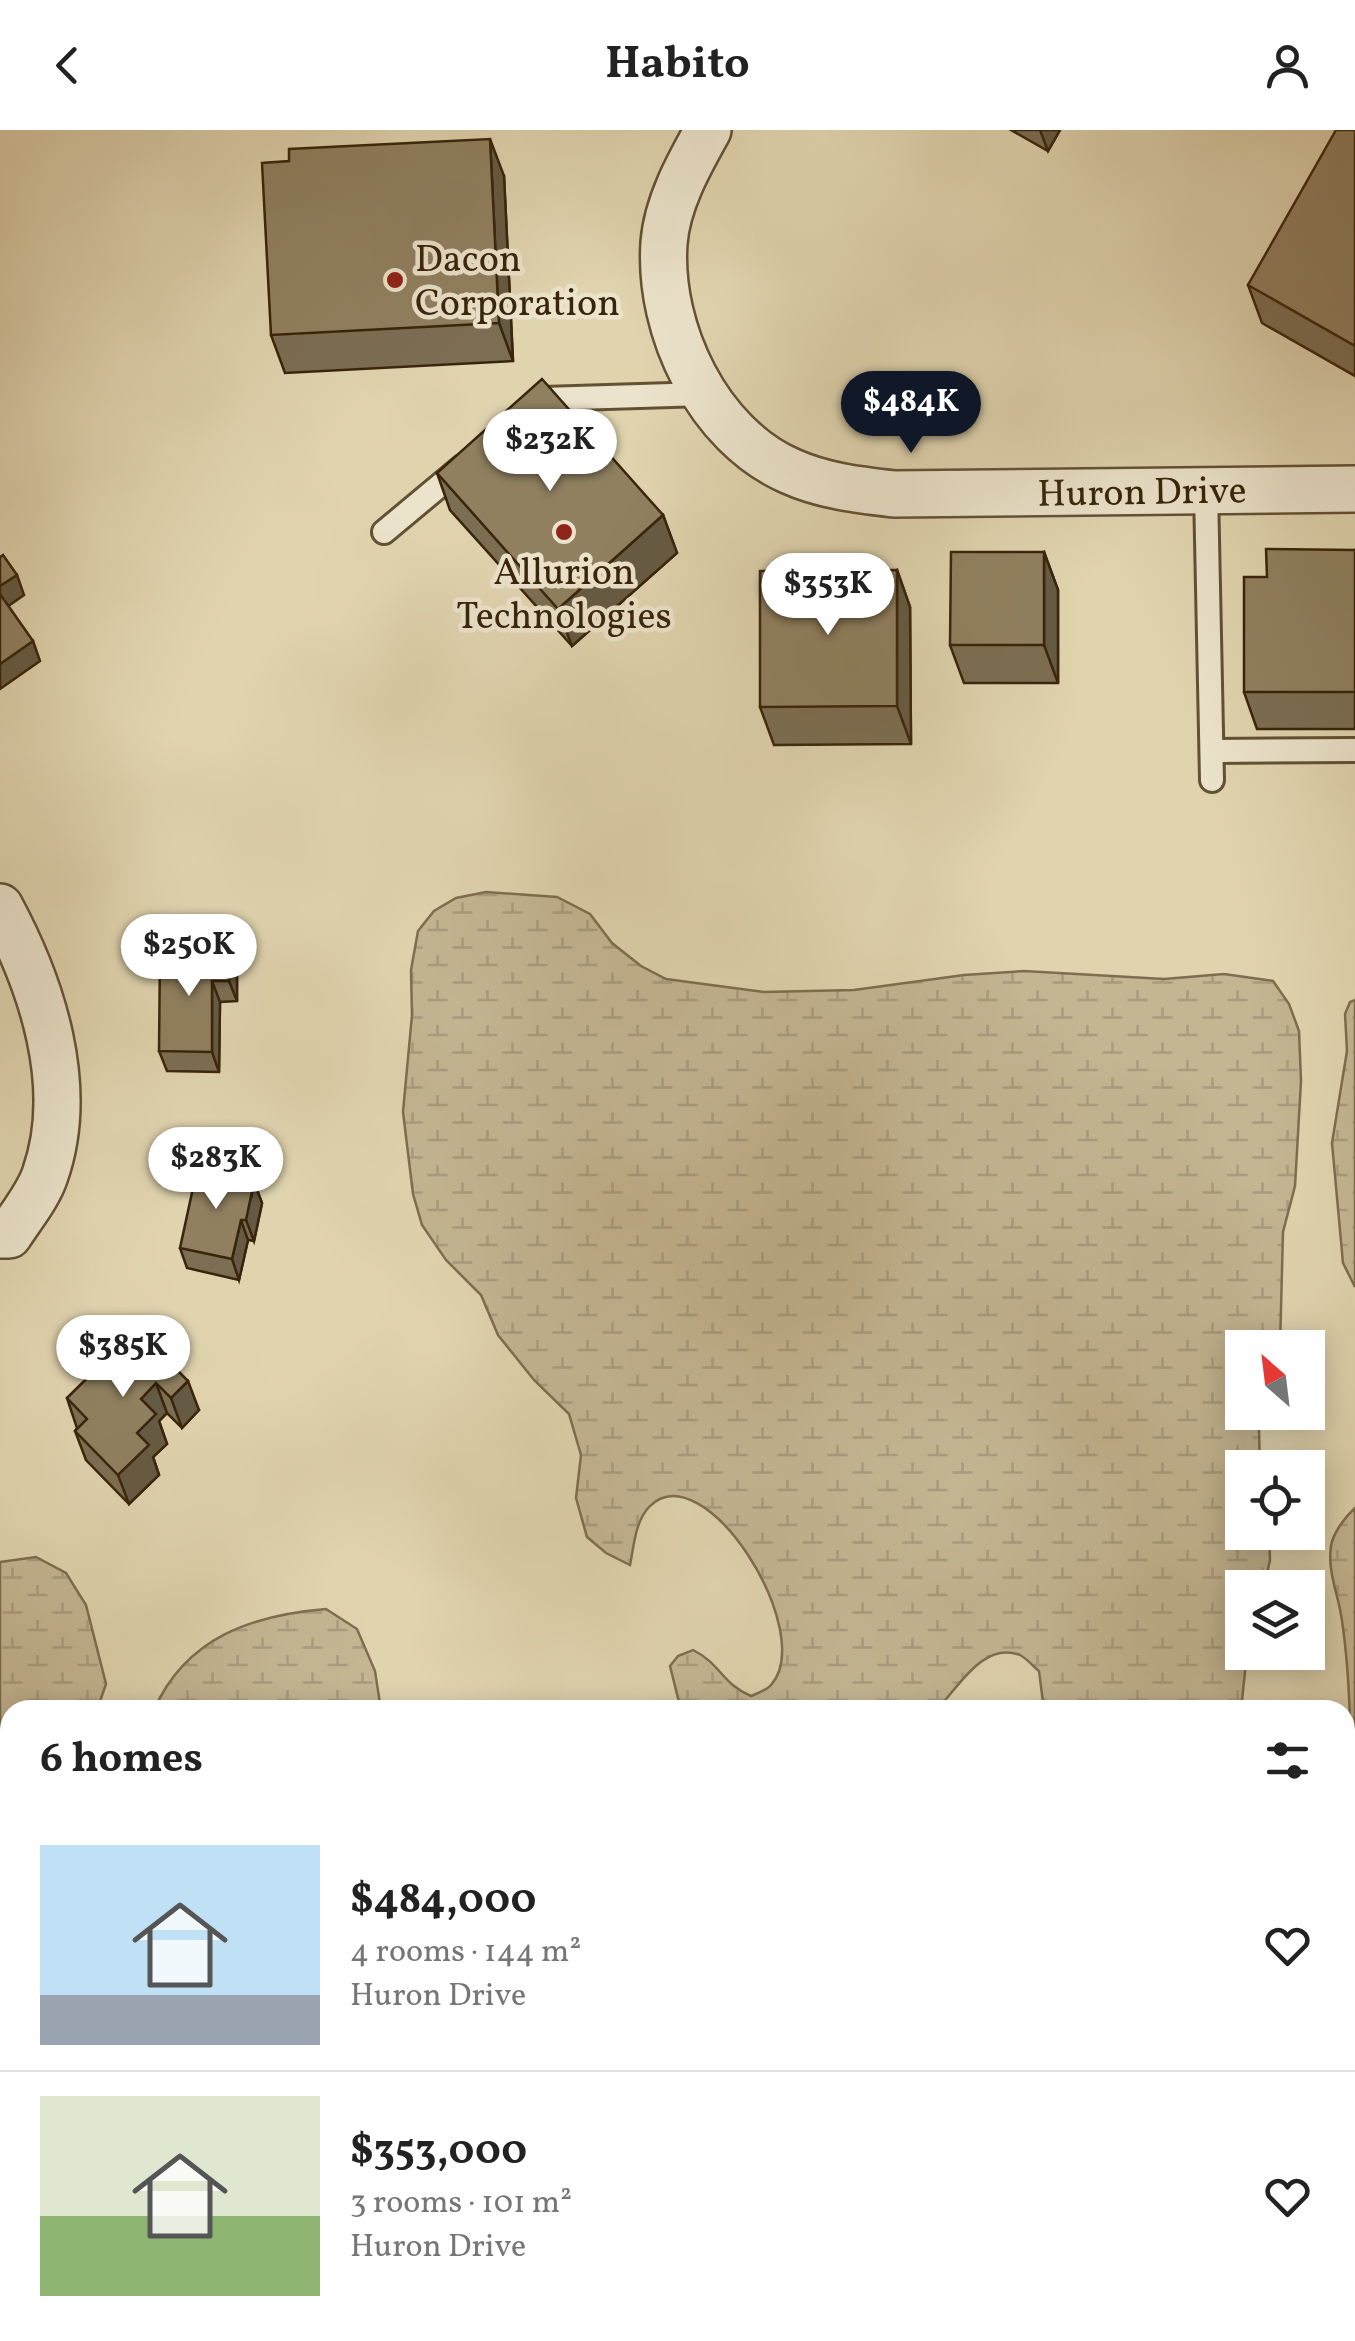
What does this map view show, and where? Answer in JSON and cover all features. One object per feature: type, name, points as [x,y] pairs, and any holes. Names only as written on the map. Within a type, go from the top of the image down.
[{"type":"street","name":"Huron Drive","points":[[708,130],[676,193],[664,240],[664,280],[673,319],[704,394],[729,428],[755,452],[789,471],[821,482],[894,494],[1355,489]]},
{"type":"street","points":[[0,907],[44,1012],[53,1053],[56,1099],[45,1178],[9,1235],[0,1235]]},
{"type":"lane","points":[[516,422],[543,399],[704,394]]},
{"type":"lane","points":[[384,532],[474,457]]},
{"type":"lane","points":[[1206,491],[1212,780]]},
{"type":"lane","points":[[1212,752],[1355,750]]},
{"type":"green space","points":[[486,892],[557,897],[590,914],[612,943],[641,966],[666,979],[764,992],[854,990],[1024,971],[1164,979],[1224,974],[1273,981],[1289,1004],[1299,1031],[1301,1081],[1295,1186],[1283,1232],[1280,1330],[1225,1330],[1225,1430],[1259,1430],[1260,1450],[1225,1450],[1225,1550],[1270,1550],[1268,1570],[1225,1570],[1225,1670],[1245,1670],[1242,1700],[1043,1700],[1039,1671],[1020,1655],[1006,1652],[972,1669],[945,1700],[678,1700],[670,1666],[678,1656],[693,1650],[741,1691],[751,1696],[765,1690],[781,1660],[779,1627],[767,1590],[748,1555],[724,1524],[697,1503],[672,1496],[649,1507],[638,1527],[630,1565],[606,1553],[587,1537],[576,1498],[581,1455],[569,1414],[534,1380],[498,1335],[481,1295],[446,1260],[422,1225],[413,1194],[403,1112],[412,1015],[411,970],[418,931],[434,911],[456,898]]},
{"type":"green space","points":[[1355,1000],[1355,1287],[1343,1263],[1332,1143],[1347,1051],[1345,1014]]},
{"type":"green space","points":[[1355,1508],[1355,1700],[1349,1700],[1342,1621],[1330,1556],[1332,1541]]},
{"type":"green space","points":[[36,1557],[66,1573],[86,1605],[106,1684],[100,1700],[0,1700],[0,1562]]},
{"type":"green space","points":[[326,1609],[357,1629],[375,1671],[379,1700],[160,1700],[184,1664],[225,1634],[248,1624]]},
{"type":"building","points":[[1336,130],[1355,130],[1355,346],[1248,285]]},
{"type":"building","name":"Dacon Corporation","points":[[490,139],[499,323],[271,335],[262,163],[289,161],[289,149]]},
{"type":"building","name":"Allurion Technologies","points":[[542,379],[663,515],[558,609],[437,473]]},
{"type":"building","points":[[1266,549],[1355,550],[1355,692],[1244,692],[1244,577],[1267,577]]},
{"type":"building","points":[[951,552],[1044,552],[1044,645],[950,645]]},
{"type":"building","points":[[3,555],[17,575],[0,586],[0,557]]},
{"type":"building","points":[[897,570],[897,706],[760,707],[760,571]]},
{"type":"building","points":[[0,594],[33,641],[0,664]]},
{"type":"building","points":[[160,953],[230,953],[229,981],[212,981],[212,1052],[159,1051]]},
{"type":"building","points":[[198,1165],[244,1174],[243,1180],[254,1182],[232,1259],[180,1248]]},
{"type":"building","points":[[137,1329],[188,1381],[171,1398],[156,1383],[141,1399],[156,1414],[137,1433],[149,1445],[118,1475],[75,1431],[87,1419],[67,1398]]},
{"type":"place","name":"Dacon Corporation","points":[[395,280]]},
{"type":"place","name":"Allurion Technologies","points":[[564,532]]}]
